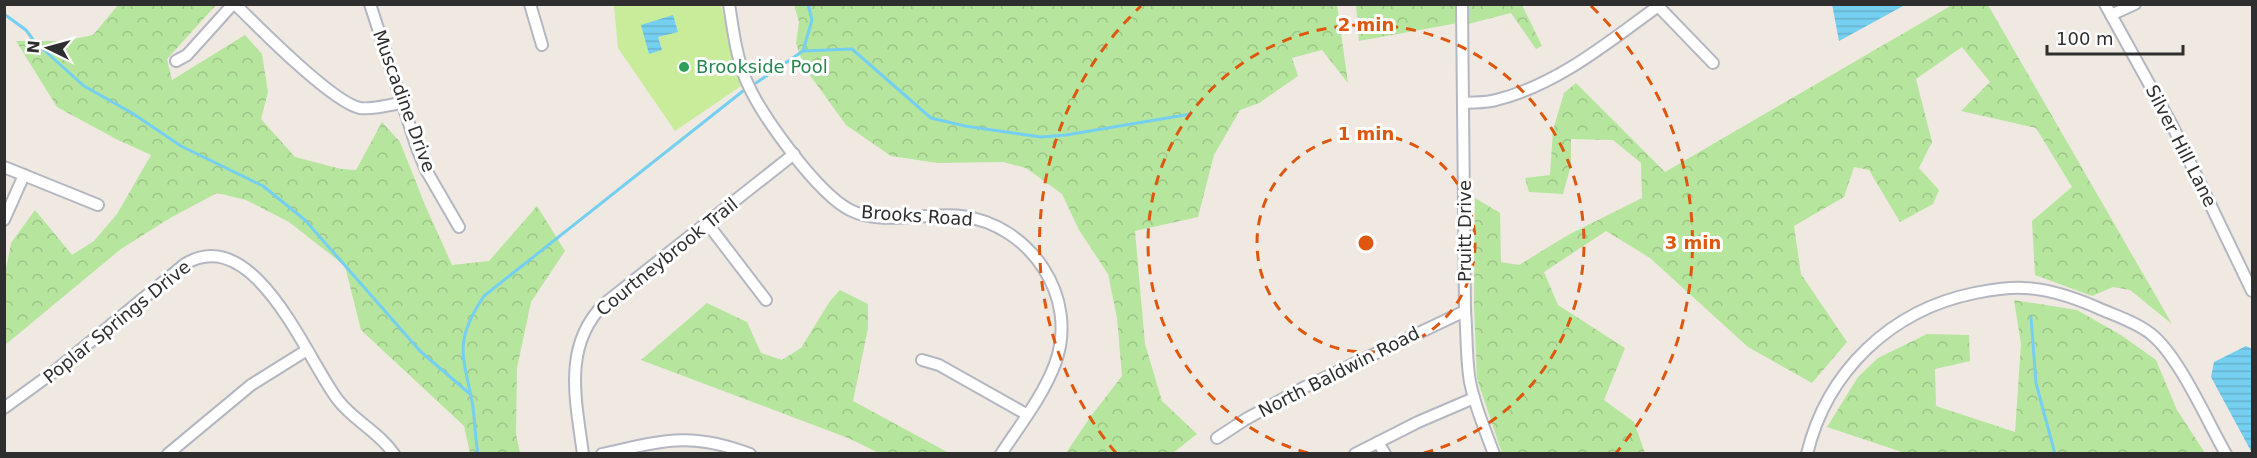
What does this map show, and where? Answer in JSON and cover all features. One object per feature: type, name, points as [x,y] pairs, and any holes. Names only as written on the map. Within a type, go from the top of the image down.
[{"type":"street","points":[[176,61],[187,55],[234,4],[316,79],[345,102],[360,108],[371,109],[401,103]]},
{"type":"street","name":"Muscadine Drive","points":[[370,4],[401,103],[426,170],[459,227]]},
{"type":"street","points":[[530,4],[542,45]]},
{"type":"street","name":"Brooks Road","points":[[729,4],[746,81],[763,112],[794,154],[827,192],[853,212],[890,217],[951,215],[982,220],[1005,230],[1032,252],[1046,271],[1059,310],[1061,331],[1055,363],[1042,389],[1001,453]]},
{"type":"street","name":"Pruitt Drive","points":[[1462,4],[1465,312],[1470,379],[1474,398],[1494,453]]},
{"type":"street","name":"Silver Hill Lane","points":[[2105,4],[2173,127],[2253,291]]},
{"type":"street","points":[[2111,15],[2135,4]]},
{"type":"street","points":[[1464,102],[1494,101],[1524,92],[1553,78],[1580,62],[1657,6],[1713,63]]},
{"type":"street","name":"Courtneybrook Trail","points":[[583,453],[574,375],[577,354],[588,324],[604,304],[794,154]]},
{"type":"street","points":[[4,167],[98,205]]},
{"type":"street","points":[[4,220],[24,175]]},
{"type":"street","points":[[707,223],[766,300]]},
{"type":"street","name":"Poplar Springs Drive","points":[[4,408],[55,372],[185,264],[202,256],[220,256],[240,266],[279,303],[342,405],[394,453]]},
{"type":"street","points":[[1807,453],[1817,421],[1828,398],[1859,355],[1877,338],[1901,321],[1932,306],[1960,296],[2017,287],[2068,296],[2127,320],[2152,335],[2169,353],[2226,453]]},
{"type":"street","name":"North Baldwin Road","points":[[1217,438],[1246,419],[1305,387],[1465,312]]},
{"type":"street","points":[[168,453],[251,385],[307,350]]},
{"type":"street","points":[[922,360],[939,365],[1026,414]]},
{"type":"street","points":[[1356,453],[1474,398]]},
{"type":"street","points":[[602,453],[658,442],[695,439],[720,443],[750,453]]},
{"type":"street","points":[[1378,442],[1384,453]]},
{"type":"green space","name":"Brookside Pool","points":[[619,4],[721,5],[741,86],[675,131],[618,48],[614,6]]},
{"type":"green space","points":[[118,5],[216,5],[167,59],[172,80],[245,35],[262,54],[268,92],[261,119],[295,157],[341,169],[356,170],[382,122],[400,142],[452,265],[489,261],[537,206],[565,251],[531,302],[517,368],[516,434],[520,453],[470,453],[464,426],[361,330],[345,266],[289,222],[246,200],[217,193],[170,218],[121,249],[5,345],[5,274],[11,243],[35,210],[72,255],[94,241],[117,214],[151,155],[57,107],[16,41],[64,41],[93,35]]},
{"type":"green space","points":[[794,5],[1337,5],[1348,83],[1322,50],[1292,58],[1298,76],[1259,103],[1240,110],[1214,155],[1198,217],[1135,231],[1145,344],[1162,401],[1197,434],[1173,453],[1066,453],[1122,376],[1117,318],[1108,274],[1079,230],[1062,194],[1026,168],[1003,162],[938,163],[891,156],[846,125],[804,67],[796,43],[799,22]]},
{"type":"green space","points":[[1356,5],[1457,5],[1458,23],[1359,41]]},
{"type":"green space","points":[[1467,5],[1522,5],[1542,46],[1536,49],[1511,13],[1468,24]]},
{"type":"green space","points":[[1952,5],[1988,5],[2172,324],[2130,290],[2113,287],[2092,296],[2035,275],[2032,221],[2072,187],[2036,128],[1961,111],[1990,82],[1962,47],[1916,79],[1932,142],[1919,168],[1939,190],[1933,204],[1900,222],[1869,170],[1854,167],[1844,197],[1794,226],[1801,274],[1847,342],[1812,383],[1748,347],[1650,258],[1606,231],[1544,272],[1558,305],[1625,348],[1604,400],[1634,422],[1645,453],[1502,453],[1477,379],[1474,306],[1475,198],[1500,213],[1501,262],[1519,265],[1568,235],[1642,198],[1641,163],[1613,140],[1571,139],[1571,165],[1563,194],[1529,192],[1525,178],[1550,175],[1553,130],[1564,93],[1576,83],[1665,172]]},
{"type":"green space","points":[[840,290],[868,304],[868,328],[853,401],[949,453],[879,453],[848,438],[641,360],[707,303],[747,322],[761,353],[782,360],[801,348],[830,301]]},
{"type":"green space","points":[[2014,300],[2077,310],[2121,335],[2156,360],[2177,410],[2205,453],[1905,453],[1827,427],[1858,377],[1878,358],[1927,334],[1969,335],[1970,361],[1935,369],[1936,406],[2015,432],[2021,344]]},
{"type":"water","points":[[1832,4],[1905,4],[1905,5],[1839,41]]},
{"type":"water","points":[[673,15],[678,32],[658,37],[662,50],[649,54],[641,25]]},
{"type":"water","points":[[2246,346],[2252,349],[2252,453],[2211,377],[2214,362]]},
{"type":"waterway","points":[[803,51],[812,20],[808,4]]},
{"type":"waterway","points":[[4,14],[26,30],[34,41],[84,86],[132,113],[181,146],[263,186],[305,220],[420,351],[470,394]]},
{"type":"waterway","points":[[756,83],[803,51],[852,49],[931,118],[965,126],[1041,137],[1066,135],[1191,114]]},
{"type":"waterway","points":[[478,454],[463,350],[468,326],[484,296],[743,91]]},
{"type":"waterway","points":[[2031,317],[2036,383],[2055,454]]},
{"type":"place","name":"Brookside Pool","points":[[684,67]]}]
